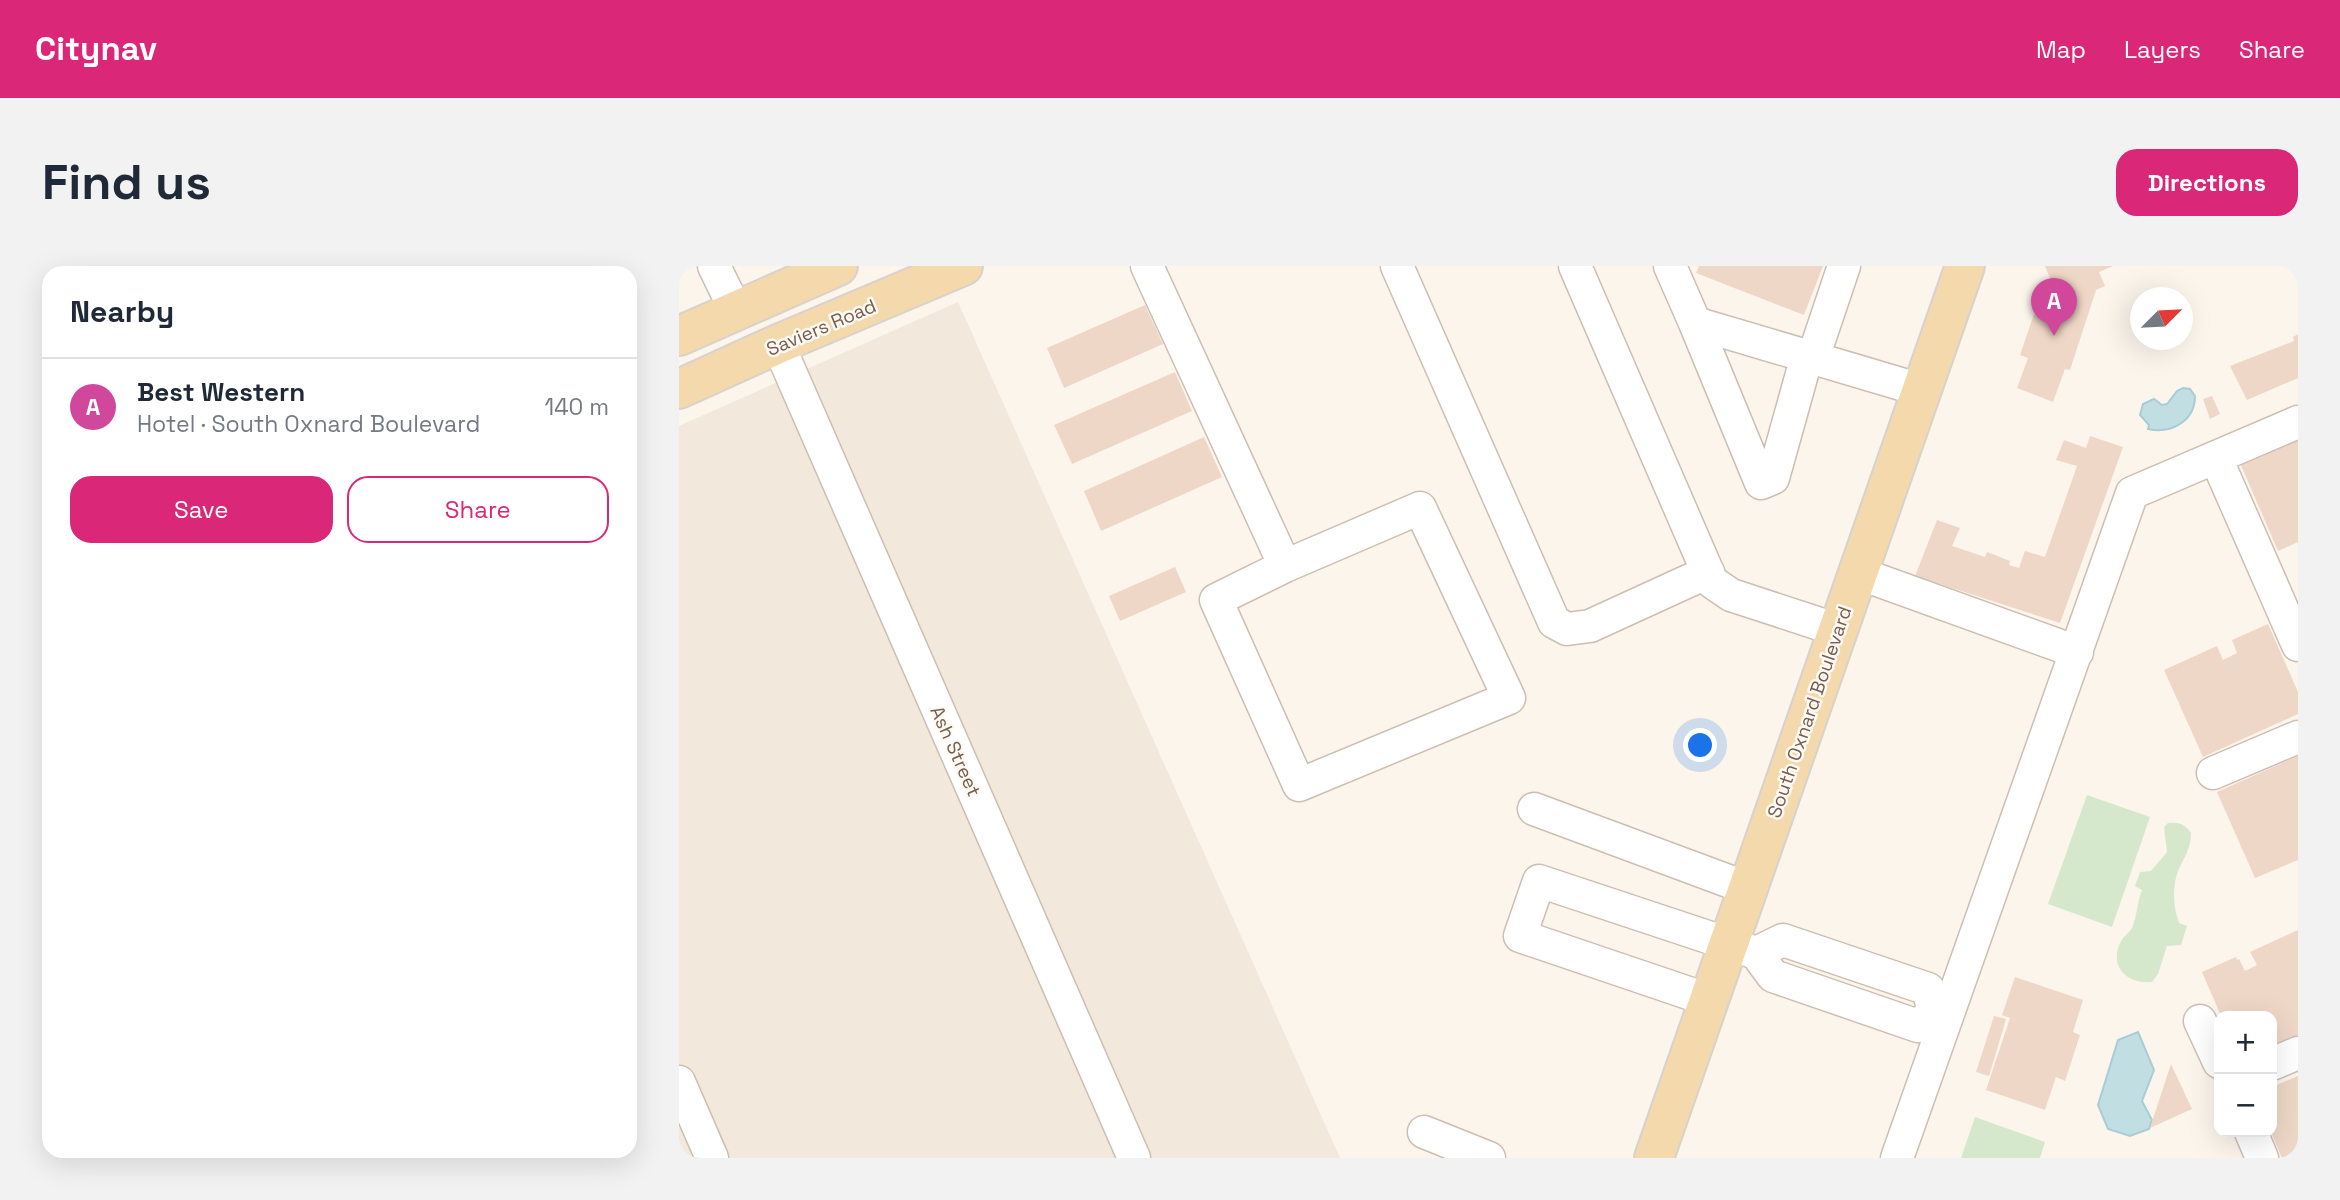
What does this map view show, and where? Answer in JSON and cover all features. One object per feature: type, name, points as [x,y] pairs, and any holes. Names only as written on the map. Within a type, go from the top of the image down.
[{"type":"main road","points":[[679,336],[838,266]]},
{"type":"main road","name":"Saviers Road","points":[[679,389],[916,276],[963,266]]},
{"type":"main road","name":"South Oxnard Boulevard","points":[[1654,1158],[1709,1000],[1742,949],[1747,888],[1965,266]]},
{"type":"street","points":[[714,266],[736,311]]},
{"type":"street","points":[[1147,266],[1285,566]]},
{"type":"street","points":[[1397,266],[1554,622],[1567,629],[1590,626],[1708,572]]},
{"type":"street","points":[[1575,266],[1712,582],[1731,595],[1837,630]]},
{"type":"street","points":[[1670,266],[1761,483],[1773,478],[1810,357],[1844,266]]},
{"type":"street","points":[[1695,323],[1921,390]]},
{"type":"street","name":"Ash Street","points":[[778,344],[1134,1158]]},
{"type":"street","points":[[1897,1158],[1941,1014],[2077,652],[2132,494],[2298,422]]},
{"type":"street","points":[[2216,458],[2298,645]]},
{"type":"street","points":[[1420,508],[1509,698],[1299,785],[1216,600],[1285,566],[1420,508]]},
{"type":"street","points":[[1858,573],[2077,652]]},
{"type":"street","points":[[2213,774],[2298,737]]},
{"type":"street","points":[[1534,809],[1747,888]]},
{"type":"street","points":[[1709,1000],[1520,936],[1539,881],[1742,949],[1783,940],[1928,989],[1941,1014]]},
{"type":"street","points":[[2200,1021],[2214,1051]]},
{"type":"street","points":[[2277,1062],[2298,1053]]},
{"type":"street","points":[[679,1082],[712,1158]]},
{"type":"street","points":[[1424,1132],[1489,1158]]},
{"type":"street","points":[[2253,1137],[2262,1158]]},
{"type":"shaded area","points":[[958,302],[1340,1158],[679,1158],[679,426]]},
{"type":"green space","points":[[2087,795],[2150,817],[2112,927],[2048,904]]},
{"type":"green space","points":[[2168,823],[2181,824],[2191,833],[2174,890],[2179,923],[2187,926],[2181,945],[2167,946],[2158,974],[2152,982],[2143,982],[2122,972],[2117,959],[2118,950],[2121,941],[2134,924],[2142,890],[2135,886],[2140,872],[2151,871],[2167,852],[2164,827]]},
{"type":"green space","points":[[1975,1117],[2045,1142],[2040,1158],[1961,1158]]},
{"type":"water","points":[[2190,389],[2195,396],[2191,413],[2186,419],[2173,428],[2148,429],[2149,425],[2140,415],[2143,404],[2154,399],[2162,405],[2167,404],[2177,391]]},
{"type":"water","points":[[2138,1032],[2154,1070],[2142,1101],[2152,1120],[2149,1129],[2130,1136],[2108,1129],[2098,1105],[2118,1040]]},
{"type":"building","points":[[1699,266],[1823,266],[1804,315],[1696,273]]},
{"type":"building","points":[[2045,266],[2113,266],[2099,272],[2105,286],[2096,290],[2070,370],[2065,369],[2053,402],[2017,388],[2028,358],[2020,355],[2034,314],[2040,317],[2052,283]]},
{"type":"building","points":[[1145,305],[1163,344],[1064,388],[1047,348]]},
{"type":"building","points":[[2298,334],[2298,378],[2247,400],[2230,366],[2294,341],[2293,337]]},
{"type":"building","points":[[1175,372],[1192,411],[1072,464],[1054,425]]},
{"type":"building","points":[[2212,396],[2220,414],[2210,419],[2203,399]]},
{"type":"building","points":[[2090,436],[2123,447],[2060,623],[1915,576],[1937,520],[1960,528],[1952,546],[1985,557],[1987,552],[2010,561],[2009,565],[2019,568],[2025,551],[2045,557],[2077,466],[2056,460],[2064,440],[2086,448]]},
{"type":"building","points":[[1204,437],[1222,477],[1101,531],[1084,491]]},
{"type":"building","points":[[2298,438],[2298,542],[2278,551],[2240,463]]},
{"type":"building","points":[[1175,567],[1186,592],[1120,621],[1109,596]]},
{"type":"building","points":[[2268,624],[2298,692],[2298,714],[2203,757],[2164,670],[2217,646],[2223,660],[2237,653],[2232,640]]},
{"type":"building","points":[[2298,756],[2298,860],[2255,878],[2217,792]]},
{"type":"building","points":[[2298,930],[2298,1035],[2277,1045],[2277,1011],[2219,1011],[2202,972],[2236,957],[2245,971],[2257,965],[2250,952]]},
{"type":"building","points":[[2015,977],[2083,1000],[2073,1032],[2080,1035],[2065,1081],[2056,1077],[2045,1110],[1986,1090],[2010,1018],[2002,1015]]},
{"type":"building","points":[[1994,1016],[2006,1019],[1989,1076],[1976,1072]]},
{"type":"building","points":[[2171,1064],[2192,1109],[2150,1128]]},
{"type":"building","points":[[2298,1076],[2298,1158],[2282,1158],[2273,1137],[2277,1137],[2277,1085]]},
{"type":"place","name":"Best Western","points":[[2054,336]]}]
